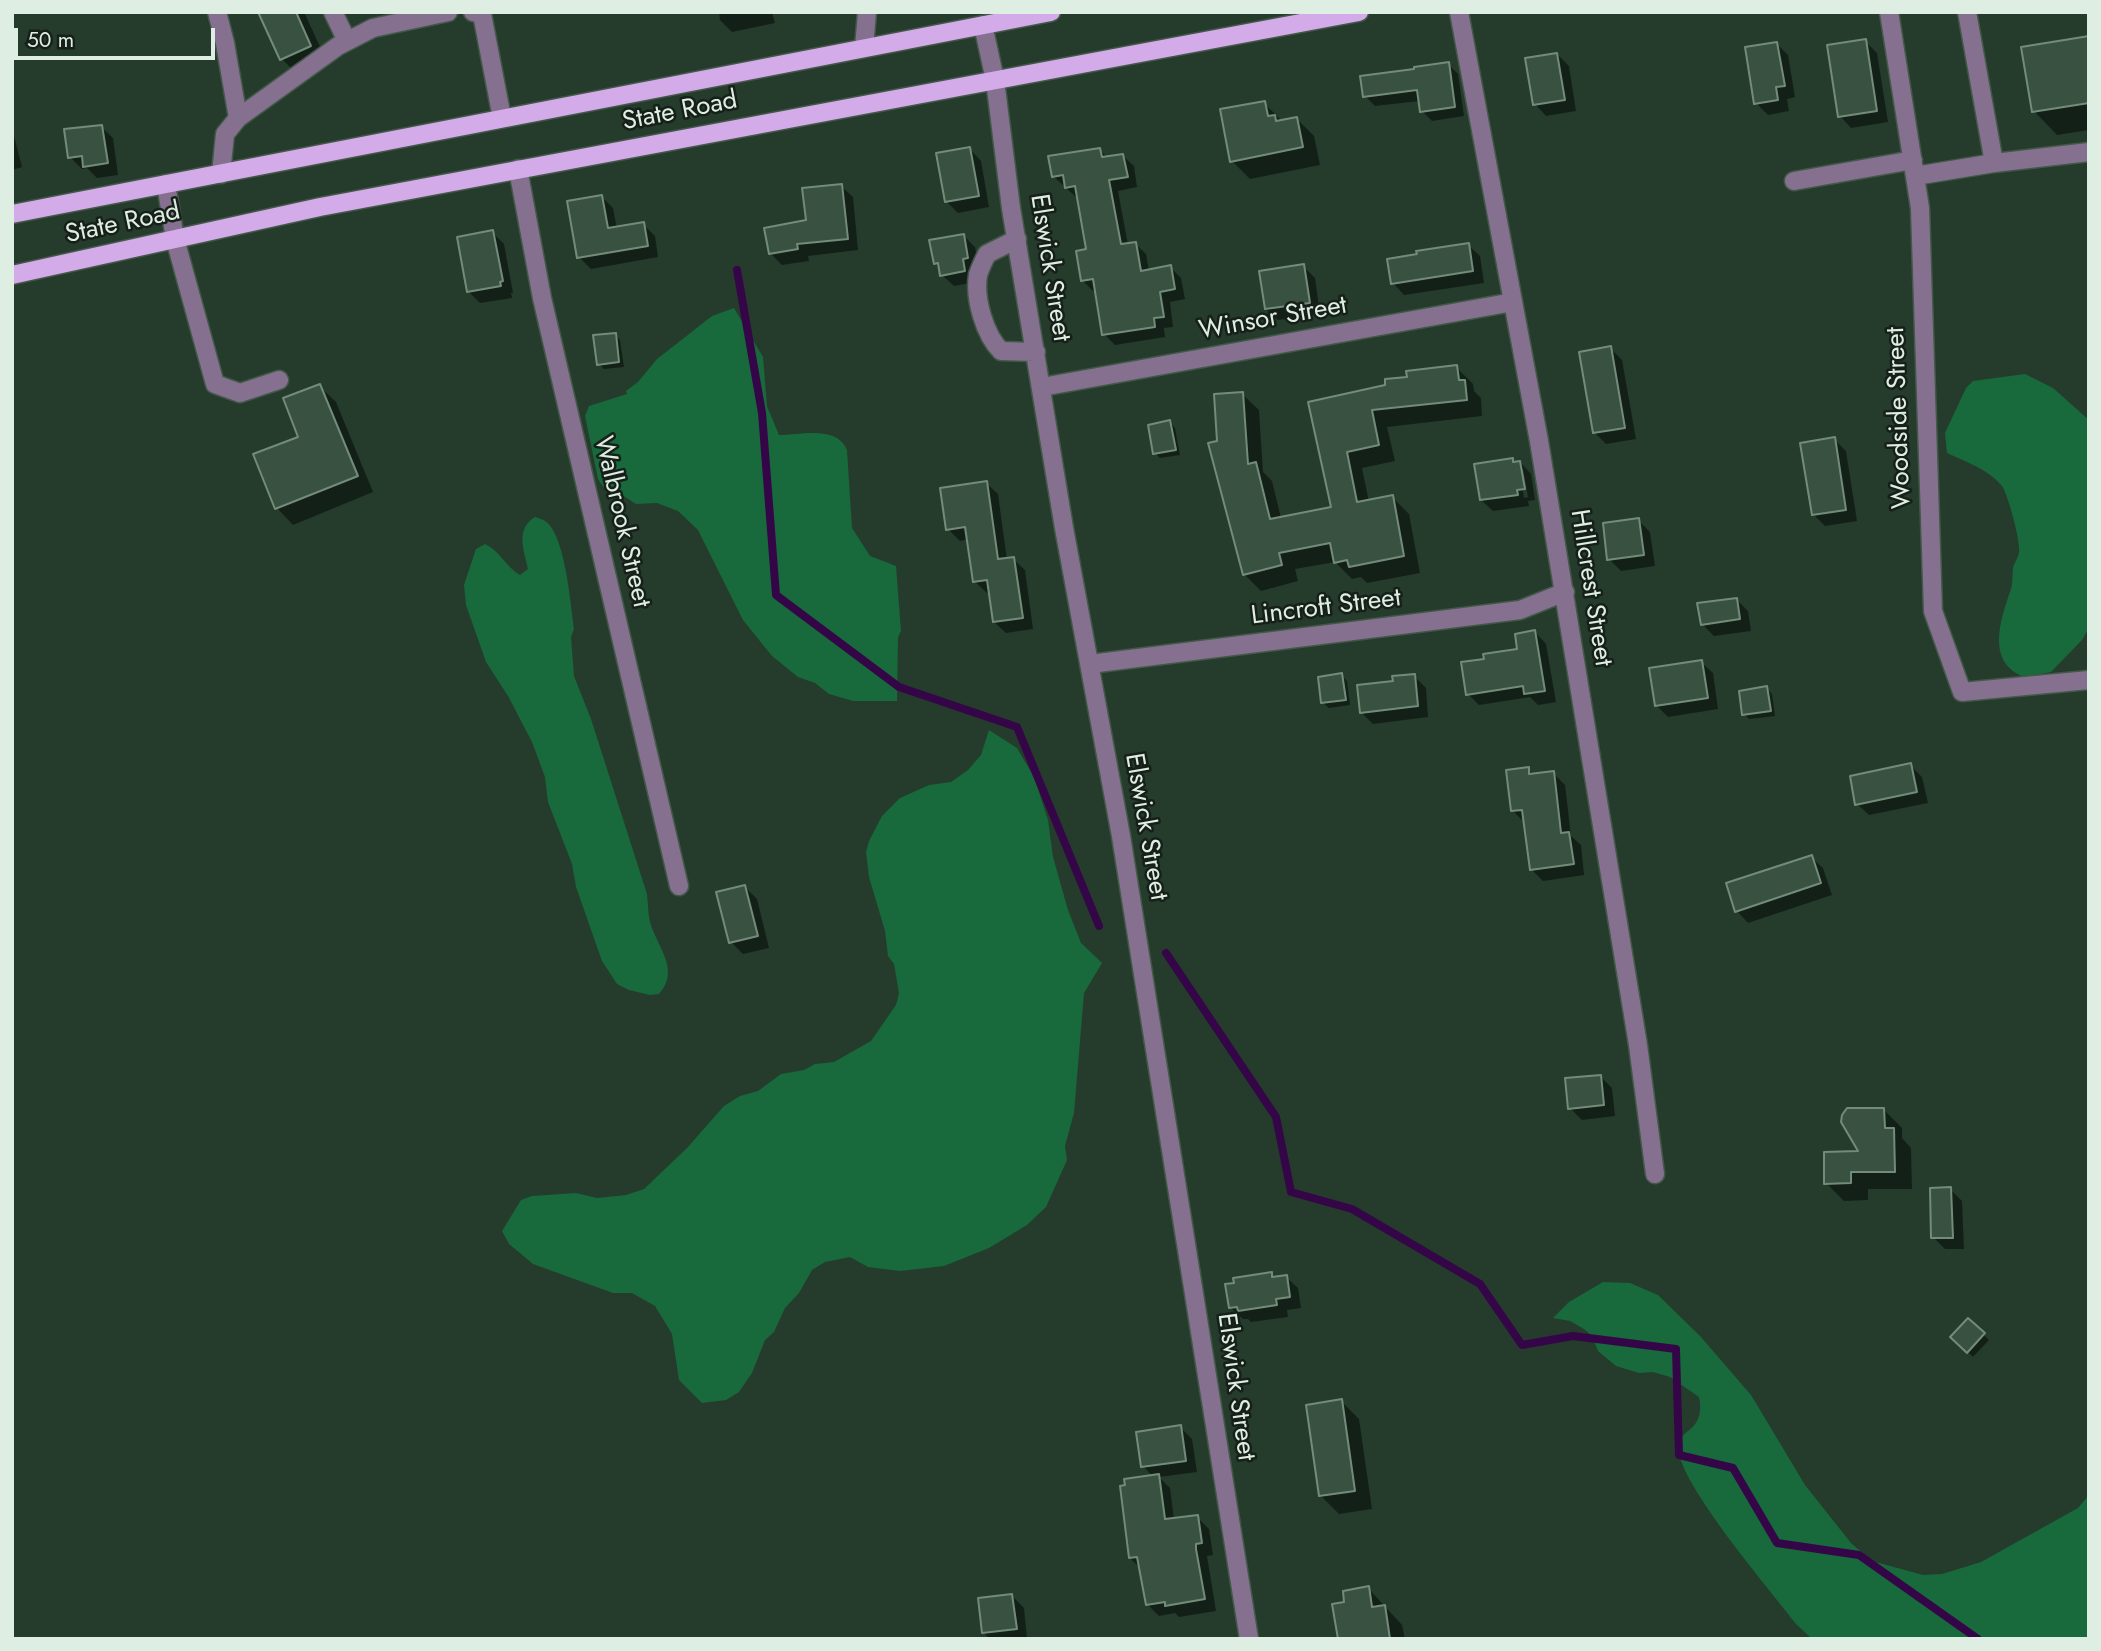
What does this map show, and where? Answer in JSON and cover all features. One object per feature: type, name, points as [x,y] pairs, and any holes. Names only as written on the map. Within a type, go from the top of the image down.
[{"type":"main road","name":"State Road","points":[[12,214],[983,25],[1002,17],[1051,12]]},
{"type":"main road","name":"State Road","points":[[12,275],[320,207],[1359,12]]},
{"type":"street","points":[[217,12],[239,118]]},
{"type":"street","points":[[333,12],[347,41]]},
{"type":"street","points":[[221,174],[225,134],[239,118],[338,46],[373,29],[424,15],[448,12]]},
{"type":"street","points":[[473,12],[482,13],[502,118]]},
{"type":"street","points":[[864,48],[867,12]]},
{"type":"street","name":"Hillcrest Street","points":[[1459,12],[1564,592],[1638,1045],[1655,1174]]},
{"type":"street","name":"Woodside Street","points":[[1889,12],[1920,208],[1933,611],[1962,692],[2089,680]]},
{"type":"street","points":[[1967,12],[1994,163]]},
{"type":"street","name":"Elswick Street","points":[[983,25],[995,80],[1017,239],[1064,528],[1090,664],[1188,1247],[1249,1639]]},
{"type":"street","points":[[1794,181],[2089,152]]},
{"type":"street","name":"Walbrook Street","points":[[518,169],[542,298],[679,886]]},
{"type":"street","points":[[166,184],[175,239],[215,384],[240,393],[279,380]]},
{"type":"street","points":[[1017,239],[987,254],[978,276],[981,312],[990,341],[1001,351],[1036,352]]},
{"type":"street","name":"Winsor Street","points":[[1042,387],[1513,302]]},
{"type":"street","name":"Lincroft Street","points":[[1090,664],[1520,610],[1564,592]]},
{"type":"green space","points":[[734,308],[763,357],[767,406],[779,435],[827,434],[842,442],[847,450],[852,528],[870,556],[896,566],[901,631],[898,637],[897,701],[853,701],[829,694],[815,683],[798,677],[772,656],[743,620],[698,530],[678,511],[657,503],[636,504],[622,495],[606,491],[598,479],[585,416],[589,406],[627,394],[626,391],[638,382],[657,359],[712,316]]},
{"type":"green space","points":[[2025,374],[2053,388],[2089,420],[2089,628],[2082,640],[2051,672],[2024,677],[2004,661],[2000,650],[2000,626],[2019,553],[2016,529],[2007,499],[2002,486],[1990,475],[1947,453],[1945,433],[1966,388],[1973,381]]},
{"type":"green space","points":[[535,517],[552,528],[562,554],[574,629],[571,637],[574,676],[591,719],[647,894],[650,922],[668,967],[665,985],[659,994],[650,995],[629,990],[617,984],[602,961],[576,887],[572,864],[548,802],[545,777],[532,742],[508,696],[486,662],[466,605],[464,585],[476,549],[485,544],[520,575],[528,569],[523,534]]},
{"type":"green space","points":[[989,730],[1017,748],[1034,777],[1048,820],[1053,857],[1068,910],[1081,943],[1102,963],[1084,993],[1074,1113],[1065,1146],[1067,1160],[1046,1207],[1027,1225],[989,1248],[944,1266],[900,1271],[868,1267],[850,1257],[825,1262],[812,1270],[799,1293],[785,1308],[774,1332],[765,1340],[752,1373],[739,1392],[726,1400],[702,1403],[679,1380],[672,1334],[655,1306],[632,1293],[613,1293],[533,1264],[509,1244],[502,1231],[521,1200],[532,1196],[576,1193],[597,1198],[626,1195],[644,1189],[687,1148],[724,1106],[740,1096],[758,1091],[781,1074],[804,1070],[815,1064],[834,1062],[871,1041],[896,1005],[899,993],[894,964],[888,956],[885,931],[869,877],[866,852],[869,841],[882,816],[900,798],[929,785],[951,782],[968,770],[981,755]]},
{"type":"green space","points":[[1603,1282],[1630,1283],[1658,1295],[1700,1336],[1751,1395],[1805,1485],[1851,1543],[1872,1561],[1923,1575],[1942,1574],[1981,1562],[2078,1508],[2089,1495],[2089,1639],[1812,1639],[1796,1624],[1728,1537],[1682,1464],[1679,1441],[1699,1417],[1699,1397],[1670,1377],[1653,1372],[1639,1373],[1616,1366],[1598,1351],[1592,1336],[1584,1329],[1570,1321],[1553,1318],[1569,1302]]},
{"type":"building","points":[[258,12],[296,12],[311,46],[280,60]]},
{"type":"building","points":[[2089,36],[2089,103],[2032,112],[2021,47]]},
{"type":"building","points":[[1866,39],[1877,111],[1838,117],[1827,45]]},
{"type":"building","points":[[1777,42],[1785,86],[1776,87],[1778,100],[1754,104],[1745,47]]},
{"type":"building","points":[[1557,53],[1565,100],[1533,105],[1525,58]]},
{"type":"building","points":[[1449,62],[1455,107],[1420,112],[1417,90],[1363,97],[1360,76]]},
{"type":"building","points":[[1265,101],[1268,116],[1275,115],[1276,121],[1297,117],[1303,147],[1230,162],[1220,109]]},
{"type":"building","points":[[102,125],[108,163],[83,167],[82,156],[68,158],[64,129]]},
{"type":"building","points":[[970,147],[979,196],[945,202],[936,153]]},
{"type":"building","points":[[1100,148],[1102,157],[1123,154],[1128,177],[1109,180],[1121,244],[1136,242],[1141,271],[1171,265],[1175,289],[1160,292],[1164,317],[1154,318],[1155,327],[1102,335],[1093,279],[1081,281],[1076,251],[1086,249],[1075,186],[1065,188],[1063,175],[1052,177],[1048,156]]},
{"type":"building","points":[[842,184],[848,239],[797,244],[798,249],[769,254],[764,228],[806,220],[802,188]]},
{"type":"building","points":[[602,195],[608,228],[644,222],[648,246],[577,258],[567,201]]},
{"type":"building","points":[[493,230],[503,281],[500,282],[501,286],[467,292],[457,237]]},
{"type":"building","points":[[964,234],[968,258],[963,259],[965,271],[940,276],[938,263],[934,264],[929,240]]},
{"type":"building","points":[[1469,243],[1473,271],[1391,284],[1387,259],[1417,254],[1416,251]]},
{"type":"building","points":[[1304,264],[1310,303],[1265,309],[1259,271]]},
{"type":"building","points":[[616,333],[619,362],[597,365],[593,335]]},
{"type":"building","points":[[1611,346],[1625,428],[1593,433],[1579,352]]},
{"type":"building","points":[[1457,365],[1459,380],[1465,380],[1467,400],[1372,410],[1379,445],[1347,452],[1357,502],[1393,495],[1404,556],[1349,567],[1347,560],[1334,563],[1330,543],[1279,553],[1282,565],[1243,575],[1208,443],[1217,441],[1214,394],[1243,392],[1248,464],[1256,462],[1270,519],[1331,507],[1308,402],[1385,385],[1385,379],[1407,377],[1406,371]]},
{"type":"building","points":[[320,384],[358,476],[275,509],[253,454],[298,437],[283,398]]},
{"type":"building","points":[[1170,420],[1176,450],[1153,454],[1148,425]]},
{"type":"building","points":[[1835,437],[1846,510],[1812,515],[1800,443]]},
{"type":"building","points":[[1513,458],[1513,462],[1520,461],[1525,489],[1517,490],[1518,495],[1480,500],[1474,464]]},
{"type":"building","points":[[987,481],[998,559],[1014,557],[1023,618],[993,622],[987,580],[973,582],[965,527],[946,530],[940,488]]},
{"type":"building","points":[[1639,518],[1644,555],[1607,560],[1603,523]]},
{"type":"building","points":[[1737,598],[1740,619],[1701,625],[1697,603]]},
{"type":"building","points":[[1535,630],[1545,691],[1524,694],[1523,686],[1466,695],[1461,662],[1484,659],[1483,654],[1517,649],[1515,634]]},
{"type":"building","points":[[1702,660],[1708,698],[1655,706],[1649,668]]},
{"type":"building","points":[[1342,673],[1346,700],[1321,703],[1318,677]]},
{"type":"building","points":[[1415,674],[1418,706],[1360,713],[1357,685],[1393,681],[1392,676]]},
{"type":"building","points":[[1767,686],[1771,711],[1742,715],[1739,691]]},
{"type":"building","points":[[1911,763],[1917,792],[1855,805],[1850,776]]},
{"type":"building","points":[[1529,767],[1529,774],[1554,771],[1561,833],[1569,832],[1574,864],[1530,870],[1522,810],[1511,811],[1506,770]]},
{"type":"building","points":[[1812,855],[1821,883],[1735,912],[1726,883]]},
{"type":"building","points":[[745,885],[758,936],[729,943],[716,892]]},
{"type":"building","points":[[1601,1075],[1604,1105],[1568,1109],[1565,1078]]},
{"type":"building","points":[[1847,1108],[1884,1108],[1885,1128],[1894,1128],[1895,1172],[1851,1172],[1851,1183],[1824,1184],[1824,1152],[1858,1151],[1841,1122]]},
{"type":"building","points":[[1951,1187],[1953,1238],[1931,1238],[1930,1188]]},
{"type":"building","points":[[1272,1272],[1272,1277],[1287,1275],[1290,1297],[1276,1299],[1277,1305],[1238,1311],[1237,1307],[1229,1308],[1225,1284],[1234,1283],[1233,1278]]},
{"type":"building","points":[[1968,1318],[1985,1333],[1967,1353],[1950,1337]]},
{"type":"building","points":[[1342,1399],[1355,1491],[1319,1496],[1306,1405]]},
{"type":"building","points":[[1181,1425],[1186,1461],[1141,1467],[1136,1432]]},
{"type":"building","points":[[1159,1474],[1165,1519],[1198,1515],[1202,1543],[1196,1544],[1196,1549],[1205,1599],[1165,1606],[1165,1602],[1146,1605],[1137,1557],[1129,1558],[1120,1486],[1125,1485],[1124,1479]]},
{"type":"building","points":[[1369,1586],[1372,1607],[1385,1605],[1390,1639],[1338,1639],[1332,1604],[1344,1602],[1343,1591]]},
{"type":"building","points":[[1012,1594],[1017,1629],[982,1633],[978,1598]]},
{"type":"waterway","points":[[737,270],[762,413],[776,595],[899,687],[1017,727],[1099,926]]},
{"type":"waterway","points":[[1166,953],[1276,1117],[1291,1192],[1352,1209],[1480,1284],[1522,1345],[1573,1336],[1676,1349],[1679,1455],[1733,1468],[1777,1543],[1859,1555],[1978,1639]]}]
